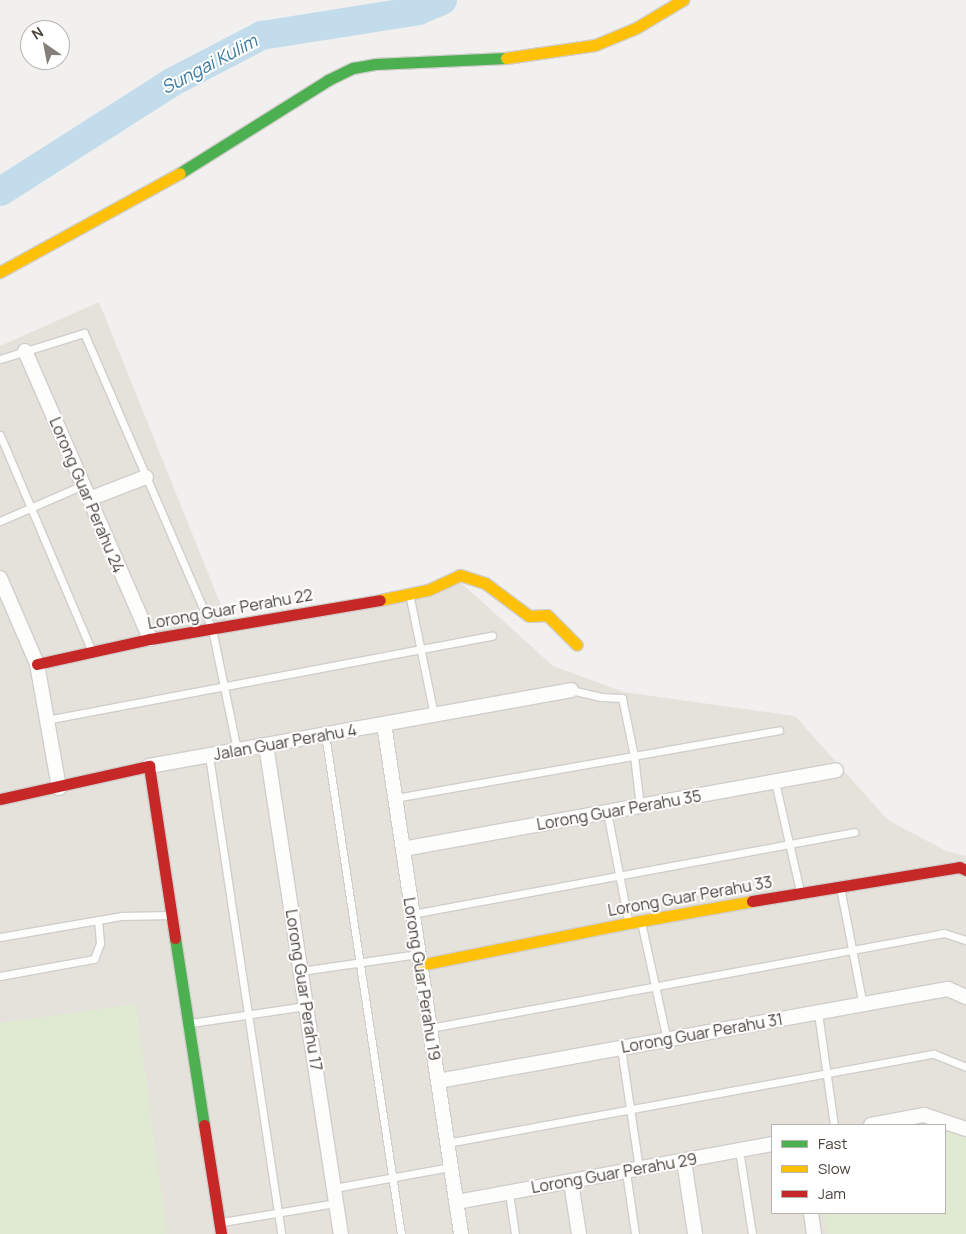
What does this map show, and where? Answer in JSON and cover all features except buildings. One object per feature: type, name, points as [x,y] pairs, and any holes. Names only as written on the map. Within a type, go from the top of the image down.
[{"type":"street","points":[[0,272],[162,184],[328,80],[353,68],[375,64],[492,60],[595,44],[636,28],[683,0]]},
{"type":"street","name":"Lorong Guar Perahu 24","points":[[25,351],[150,639]]},
{"type":"street","points":[[89,499],[146,477]]},
{"type":"street","name":"Lorong Guar Perahu 22","points":[[37,664],[150,639],[410,595],[428,590],[460,575],[473,578],[485,584],[529,616],[547,614],[577,645]]},
{"type":"street","points":[[0,578],[37,664],[59,788]]},
{"type":"street","name":"Jalan Guar Perahu 4","points":[[0,798],[59,788],[149,766],[571,690]]},
{"type":"street","name":"Lorong Guar Perahu 19","points":[[384,724],[461,1234]]},
{"type":"street","name":"Lorong Guar Perahu 17","points":[[266,745],[341,1234]]},
{"type":"street","points":[[149,766],[221,1234]]},
{"type":"street","name":"Lorong Guar Perahu 35","points":[[403,850],[836,770]]},
{"type":"street","name":"Lorong Guar Perahu 33","points":[[419,960],[800,893],[959,867],[966,870]]},
{"type":"street","name":"Lorong Guar Perahu 31","points":[[438,1081],[948,990],[966,997]]},
{"type":"street","points":[[876,1124],[924,1115],[966,1129]]},
{"type":"street","name":"Lorong Guar Perahu 29","points":[[456,1202],[771,1144]]},
{"type":"street","points":[[684,1161],[695,1234]]},
{"type":"street","points":[[571,1182],[579,1234]]},
{"type":"street","points":[[810,1214],[814,1234]]},
{"type":"lane","points":[[0,359],[84,333],[212,628],[237,750]]},
{"type":"lane","points":[[0,435],[92,652]]},
{"type":"lane","points":[[0,521],[83,485]]},
{"type":"lane","points":[[410,595],[434,715]]},
{"type":"lane","points":[[46,720],[492,636]]},
{"type":"lane","points":[[571,690],[601,698],[622,698],[634,756],[640,806]]},
{"type":"lane","points":[[395,798],[779,730]]},
{"type":"lane","points":[[325,734],[401,1234]]},
{"type":"lane","points":[[208,756],[281,1234]]},
{"type":"lane","points":[[775,782],[787,844],[800,893]]},
{"type":"lane","points":[[607,812],[620,875],[655,987],[667,1040]]},
{"type":"lane","points":[[412,914],[854,832]]},
{"type":"lane","points":[[840,887],[863,1005]]},
{"type":"lane","points":[[0,938],[129,915],[171,915]]},
{"type":"lane","points":[[0,976],[94,959],[100,943],[98,920]]},
{"type":"lane","points":[[430,1028],[944,933],[966,940]]},
{"type":"lane","points":[[301,970],[419,960]]},
{"type":"lane","points":[[188,1023],[306,1006]]},
{"type":"lane","points":[[818,1013],[834,1124]]},
{"type":"lane","points":[[621,1048],[631,1110],[635,1234]]},
{"type":"lane","points":[[447,1143],[934,1054],[966,1067]]},
{"type":"lane","points":[[739,1150],[752,1234]]},
{"type":"lane","points":[[334,1188],[451,1167]]},
{"type":"lane","points":[[508,1193],[515,1234]]},
{"type":"lane","points":[[219,1222],[278,1214],[336,1203]]},
{"type":"shaded area","points":[[99,302],[227,620],[459,581],[553,666],[624,692],[795,716],[888,820],[946,851],[966,856],[966,1234],[0,1234],[0,346]]},
{"type":"green space","points":[[136,1004],[167,1234],[0,1234],[0,1023]]},
{"type":"green space","points":[[946,1130],[966,1138],[966,1234],[827,1234],[824,1214],[946,1214]]},
{"type":"waterway","name":"Sungai Kulim","points":[[0,191],[171,82],[261,35],[418,10],[442,0]]},
{"type":"traffic: fast","points":[[180,173],[328,80],[353,68],[375,64],[506,58]]},
{"type":"traffic: fast","points":[[175,938],[204,1125]]},
{"type":"traffic: slow","points":[[506,58],[595,45],[636,28],[683,0]]},
{"type":"traffic: slow","points":[[0,272],[180,173]]},
{"type":"traffic: slow","points":[[380,600],[428,590],[460,575],[485,583],[529,616],[547,615],[577,645]]},
{"type":"traffic: slow","points":[[420,965],[629,923],[752,901]]},
{"type":"traffic: jam","points":[[37,664],[150,639],[380,600]]},
{"type":"traffic: jam","points":[[0,799],[149,766],[175,938]]},
{"type":"traffic: jam","points":[[752,901],[959,867],[966,870]]},
{"type":"traffic: jam","points":[[204,1125],[221,1234]]}]
